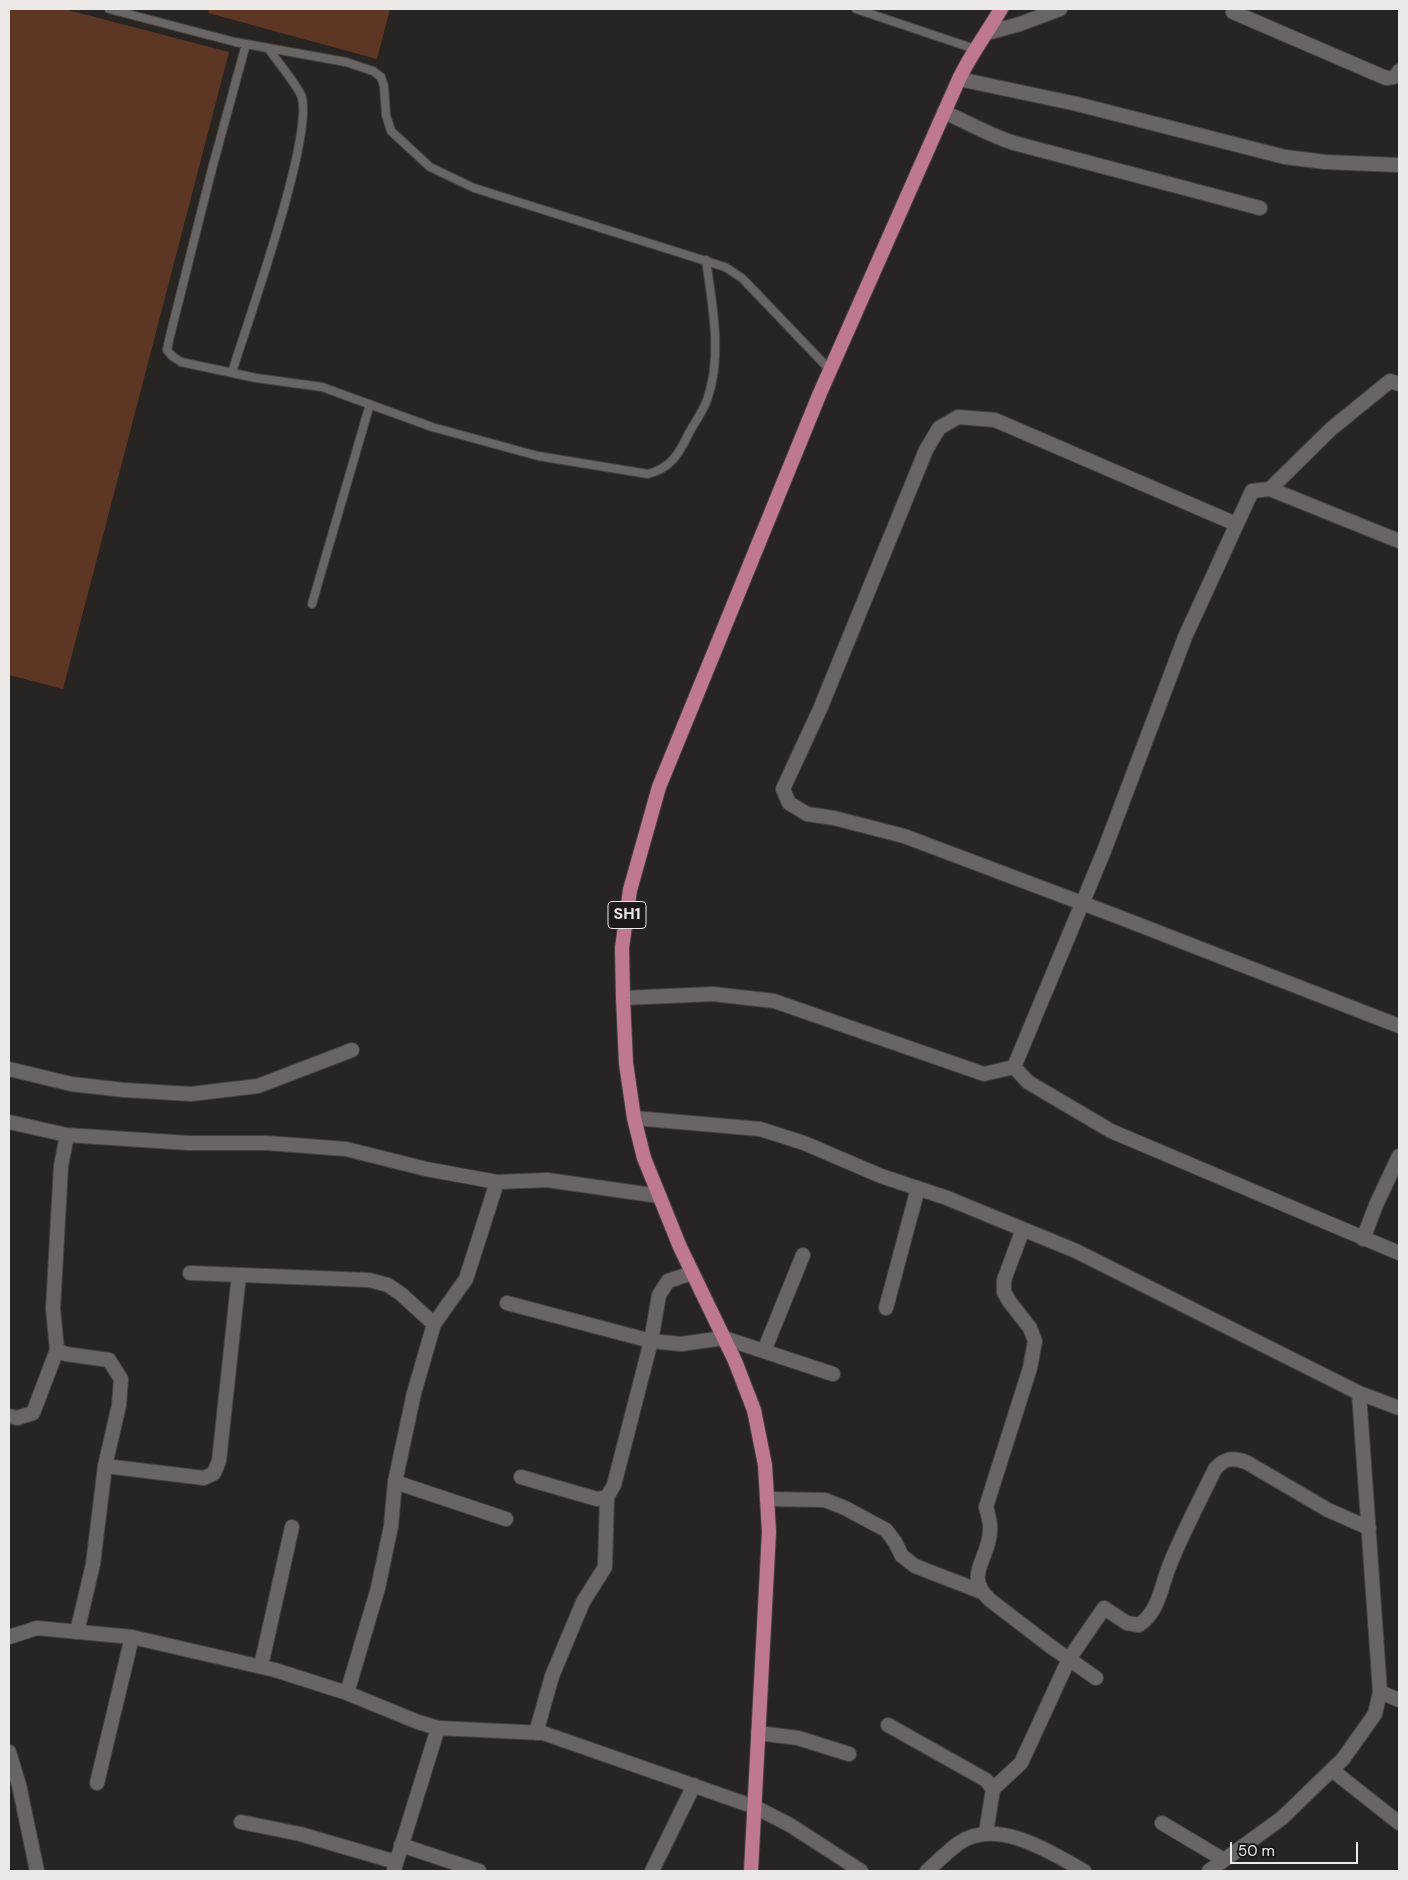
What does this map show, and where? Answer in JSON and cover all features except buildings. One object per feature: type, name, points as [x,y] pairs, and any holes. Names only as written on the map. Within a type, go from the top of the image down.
[{"type":"main road","name":"SH1","points":[[751,1871],[769,1532],[765,1465],[754,1410],[724,1338],[692,1273],[644,1158],[634,1118],[626,1063],[622,948],[630,890],[659,786],[830,370],[959,79],[975,49],[1001,9]]},
{"type":"street","points":[[987,33],[1020,24],[1060,9]]},
{"type":"street","points":[[1233,12],[1386,78],[1396,76],[1399,71]]},
{"type":"street","points":[[959,79],[1077,104],[1285,157],[1325,162],[1399,165]]},
{"type":"street","points":[[944,112],[1008,141],[1260,208]]},
{"type":"street","points":[[1270,489],[1338,423],[1390,381],[1399,384]]},
{"type":"street","points":[[1236,524],[995,420],[958,417],[939,428],[926,450],[820,709],[783,789],[789,803],[807,814],[834,818],[904,836],[1024,880],[1399,1026]]},
{"type":"street","points":[[1014,1067],[1082,904],[1185,637],[1252,491],[1270,489],[1399,541]]},
{"type":"street","points":[[623,998],[713,994],[774,1001],[984,1074],[1014,1067]]},
{"type":"street","points":[[9,1069],[71,1084],[124,1090],[191,1094],[258,1086],[352,1050]]},
{"type":"street","points":[[1014,1067],[1028,1082],[1111,1131],[1399,1253]]},
{"type":"street","points":[[634,1118],[760,1129],[804,1144],[881,1176],[918,1188],[1076,1250],[1359,1393],[1399,1408]]},
{"type":"street","points":[[9,1122],[67,1135],[189,1142],[268,1143],[346,1149],[426,1169],[497,1182],[547,1180],[659,1196]]},
{"type":"street","points":[[9,1416],[17,1418],[34,1413],[57,1350],[52,1309],[61,1166],[67,1135]]},
{"type":"street","points":[[1363,1239],[1376,1205],[1399,1156]]},
{"type":"street","points":[[347,1693],[378,1588],[391,1526],[395,1482],[414,1393],[434,1324],[466,1278],[497,1182]]},
{"type":"street","points":[[886,1308],[918,1188]]},
{"type":"street","points":[[982,1592],[977,1583],[978,1571],[987,1546],[990,1530],[986,1507],[1030,1368],[1035,1342],[1030,1328],[1004,1292],[1004,1280],[1023,1229]]},
{"type":"street","points":[[764,1351],[803,1255]]},
{"type":"street","points":[[190,1273],[369,1280],[388,1285],[401,1294],[434,1324]]},
{"type":"street","points":[[536,1733],[552,1676],[583,1602],[605,1567],[607,1497],[614,1485],[651,1341],[659,1295],[668,1281],[692,1273]]},
{"type":"street","points":[[105,1466],[204,1478],[214,1473],[219,1462],[239,1275]]},
{"type":"street","points":[[507,1303],[651,1341],[681,1344],[724,1338],[833,1374]]},
{"type":"street","points":[[57,1350],[66,1354],[109,1360],[121,1378],[119,1405],[105,1466],[93,1564],[77,1632]]},
{"type":"street","points":[[1209,1871],[1282,1818],[1343,1759],[1375,1714],[1380,1692],[1359,1393]]},
{"type":"street","points":[[986,1833],[993,1789],[1021,1763],[1069,1659],[1104,1608],[1127,1622],[1139,1626],[1148,1619],[1155,1607],[1170,1565],[1198,1504],[1215,1469],[1223,1460],[1235,1458],[1246,1462],[1321,1506],[1369,1528]]},
{"type":"street","points":[[521,1477],[597,1499],[607,1497]]},
{"type":"street","points":[[395,1482],[506,1519]]},
{"type":"street","points":[[767,1499],[825,1500],[845,1508],[886,1530],[902,1556],[915,1566],[982,1592],[1096,1678]]},
{"type":"street","points":[[260,1666],[292,1527]]},
{"type":"street","points":[[9,1636],[37,1628],[132,1637],[260,1666],[347,1693],[418,1722],[438,1728],[536,1733],[568,1741],[755,1807],[790,1824],[860,1871]]},
{"type":"street","points":[[97,1784],[132,1637]]},
{"type":"street","points":[[1380,1692],[1399,1700]]},
{"type":"street","points":[[888,1725],[986,1780],[993,1789]]},
{"type":"street","points":[[241,1822],[300,1834],[395,1867],[438,1728]]},
{"type":"street","points":[[758,1732],[798,1738],[849,1754]]},
{"type":"street","points":[[9,1752],[19,1785],[37,1871]]},
{"type":"street","points":[[1332,1770],[1399,1823]]},
{"type":"street","points":[[652,1871],[694,1786]]},
{"type":"street","points":[[1162,1823],[1224,1860]]},
{"type":"street","points":[[927,1871],[960,1842],[986,1833],[1009,1835],[1044,1849],[1084,1871]]},
{"type":"street","points":[[401,1845],[479,1871]]},
{"type":"lane","points":[[109,9],[246,44],[346,62],[373,71],[381,76],[384,86],[386,116],[391,131],[430,166],[474,188],[725,267],[742,278],[830,370]]},
{"type":"lane","points":[[856,9],[975,49]]},
{"type":"lane","points":[[246,44],[212,169],[168,350],[172,356],[181,362],[322,388],[432,427],[538,456],[648,474],[660,471],[670,464],[680,450],[707,400],[714,366],[714,318],[706,260]]},
{"type":"lane","points":[[232,372],[288,195],[303,123],[301,96],[268,48]]},
{"type":"lane","points":[[312,604],[370,404]]}]
